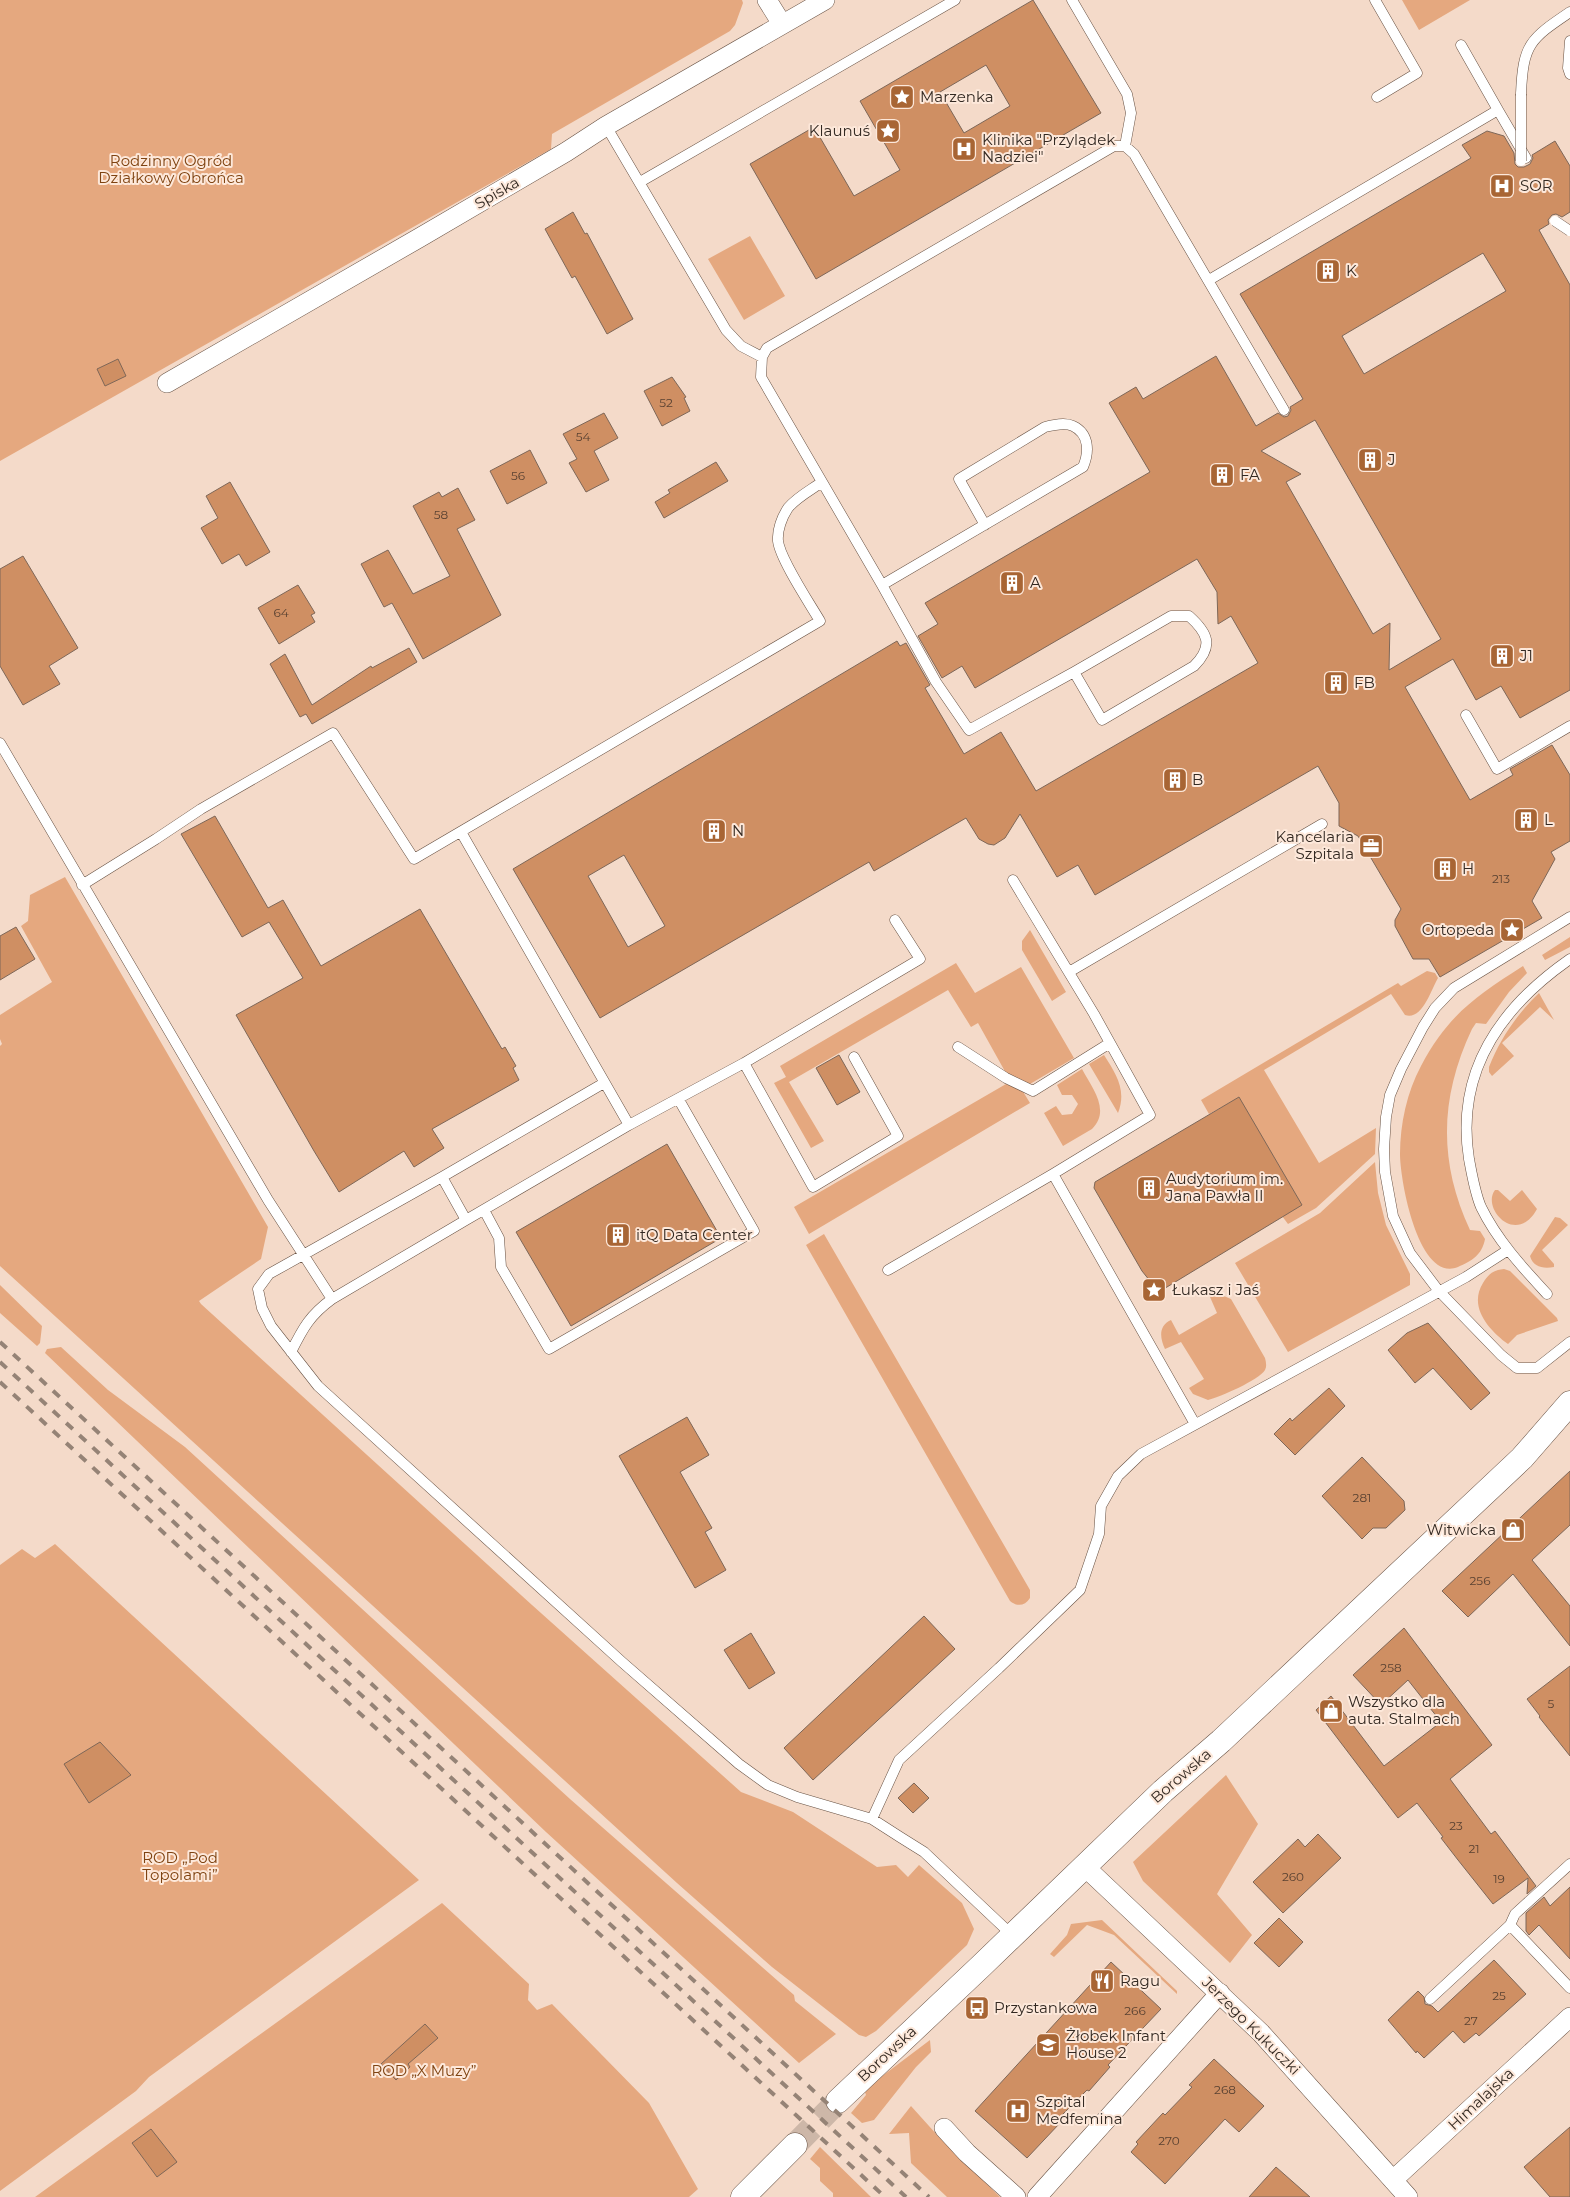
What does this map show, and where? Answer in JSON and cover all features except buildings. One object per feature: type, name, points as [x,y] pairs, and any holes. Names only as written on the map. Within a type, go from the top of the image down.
[{"type":"street","points":[[767,0],[782,24]]},
{"type":"street","name":"Spiska","points":[[167,383],[427,234],[566,152],[606,126],[825,0]]},
{"type":"street","name":"Borowska","points":[[838,2101],[1163,1790],[1221,1741],[1527,1454],[1570,1403]]},
{"type":"street","name":"Borowska","points":[[1527,1454],[1540,1448],[1570,1421]]},
{"type":"street","name":"Jerzego Kukuczki","points":[[1084,1866],[1220,1993],[1294,2067],[1408,2197]]},
{"type":"street","points":[[1037,2197],[1220,1993]]},
{"type":"street","name":"Himalajska","points":[[1393,2180],[1570,2017]]},
{"type":"street","points":[[944,2128],[1016,2197]]},
{"type":"street","points":[[745,2195],[795,2145]]},
{"type":"lane","points":[[640,182],[955,0]]},
{"type":"lane","points":[[1072,0],[1127,94],[1131,113],[1125,146]]},
{"type":"lane","points":[[1375,0],[1417,73],[1377,96]]},
{"type":"lane","points":[[1461,45],[1524,160],[1521,94],[1522,68],[1526,50],[1546,28],[1570,12]]},
{"type":"lane","points":[[1570,41],[1568,68],[1570,74]]},
{"type":"lane","points":[[1209,280],[1498,110]]},
{"type":"lane","points":[[606,126],[726,330],[741,346],[762,357]]},
{"type":"lane","points":[[1074,672],[1102,720],[1194,666],[1204,656],[1208,642],[1201,627],[1189,616],[1171,616],[969,730],[936,682],[761,377],[762,357],[767,348],[1114,146],[1125,146],[1134,154],[1284,410]]},
{"type":"lane","points":[[1570,231],[1558,219],[1570,234]]},
{"type":"lane","points":[[882,585],[986,525],[1083,468],[1088,456],[1088,446],[1084,436],[1072,425],[1059,424],[1045,427],[959,479],[986,525]]},
{"type":"lane","points":[[82,885],[156,840],[202,809],[333,733],[414,859],[820,621],[785,559],[778,541],[780,522],[789,507],[802,495],[822,482]]},
{"type":"lane","points":[[1466,715],[1497,769],[1570,726]]},
{"type":"lane","points":[[0,743],[268,1200],[332,1299]]},
{"type":"lane","points":[[1069,972],[1322,824]]},
{"type":"lane","points":[[461,832],[629,1125]]},
{"type":"lane","points":[[888,1270],[1150,1115],[1069,972],[1013,880]]},
{"type":"lane","points":[[1570,917],[1454,988],[1435,1008],[1401,1069],[1390,1094],[1384,1149],[1384,1172],[1393,1216],[1410,1253],[1438,1290],[1501,1355],[1517,1368],[1537,1368],[1570,1342]]},
{"type":"lane","points":[[291,1352],[302,1331],[316,1311],[332,1299],[629,1125],[744,1063],[920,959],[895,920]]},
{"type":"lane","points":[[1547,1294],[1508,1250],[1480,1205],[1471,1168],[1467,1131],[1472,1087],[1485,1048],[1508,1012],[1544,977],[1570,959]]},
{"type":"lane","points":[[958,1047],[1006,1078],[1033,1091],[1110,1043]]},
{"type":"lane","points":[[744,1063],[813,1187],[898,1136],[854,1057]]},
{"type":"lane","points":[[604,1083],[442,1178],[269,1274],[258,1289],[262,1308],[271,1326],[318,1386],[622,1662],[739,1764],[768,1785],[797,1797],[872,1819],[924,1852],[1012,1935]]},
{"type":"lane","points":[[484,1210],[499,1238],[501,1267],[549,1349],[754,1231],[678,1100]]},
{"type":"lane","points":[[1053,1174],[1195,1424]]},
{"type":"lane","points":[[442,1178],[466,1220]]},
{"type":"lane","points":[[872,1819],[899,1760],[1080,1590],[1099,1534],[1101,1506],[1118,1476],[1141,1454],[1438,1290],[1466,1277],[1508,1250]]},
{"type":"lane","points":[[1430,1998],[1510,1926],[1515,1914],[1570,1864]]},
{"type":"lane","points":[[1510,1926],[1570,1988]]},
{"type":"green space","name":"Rodzinny Ogród Działkowy Obrońca","points":[[0,0],[742,0],[743,3],[735,25],[730,31],[552,134],[551,149],[0,461]]},
{"type":"green space","points":[[1402,0],[1470,0],[1419,30]]},
{"type":"green space","points":[[750,236],[785,296],[744,320],[708,259]]},
{"type":"green space","points":[[65,877],[268,1227],[261,1259],[199,1301],[201,1304],[741,1792],[793,1812],[877,1867],[896,1865],[908,1877],[919,1865],[962,1903],[974,1929],[967,1945],[876,2031],[866,2037],[859,2035],[772,1967],[677,1883],[0,1266],[0,1046],[2,1044],[0,1039],[0,1015],[52,982],[21,926],[28,921],[30,895]]},
{"type":"green space","points":[[1030,930],[1066,992],[1052,1001],[1022,950],[1022,941]]},
{"type":"green space","points":[[1570,937],[1570,947],[1545,960],[1542,955]]},
{"type":"green space","points":[[956,963],[975,993],[1021,967],[1074,1058],[1030,1084],[1007,1075],[978,1023],[971,1027],[948,990],[789,1082],[824,1141],[811,1148],[774,1083],[786,1077],[780,1066]]},
{"type":"green space","points":[[1523,966],[1527,973],[1509,992],[1486,1024],[1476,1023],[1472,1029],[1461,1054],[1454,1079],[1447,1129],[1452,1179],[1470,1230],[1480,1231],[1485,1239],[1484,1245],[1472,1260],[1458,1267],[1444,1268],[1432,1260],[1422,1245],[1408,1205],[1403,1184],[1400,1154],[1405,1108],[1416,1076],[1431,1048],[1442,1033],[1464,1008],[1477,997]]},
{"type":"green space","points":[[1427,971],[1435,973],[1438,978],[1425,1003],[1416,1013],[1411,1016],[1405,1015],[1391,994],[1264,1070],[1319,1163],[1376,1128],[1375,1154],[1316,1208],[1288,1224],[1282,1216],[1239,1098],[1209,1114],[1201,1100],[1398,983],[1401,986]]},
{"type":"green space","points":[[1539,993],[1554,1020],[1540,1007],[1502,1043],[1514,1056],[1492,1076],[1489,1072],[1489,1067],[1504,1037],[1523,1009]]},
{"type":"green space","points":[[1104,1055],[1119,1082],[1121,1090],[1118,1113],[1089,1064]]},
{"type":"green space","points":[[1082,1069],[1095,1091],[1100,1114],[1092,1129],[1063,1146],[1044,1113],[1056,1106],[1062,1115],[1072,1114],[1078,1104],[1072,1095],[1062,1095],[1057,1085]]},
{"type":"green space","points":[[1006,1084],[1022,1090],[1030,1103],[809,1234],[794,1207]]},
{"type":"green space","points":[[1375,1162],[1378,1193],[1386,1225],[1410,1274],[1410,1285],[1288,1352],[1235,1263],[1320,1213]]},
{"type":"green space","points":[[1495,1190],[1498,1190],[1510,1201],[1522,1190],[1537,1209],[1529,1220],[1520,1225],[1511,1224],[1497,1214],[1493,1206],[1492,1198]]},
{"type":"green space","points":[[1555,1217],[1560,1218],[1568,1225],[1542,1250],[1554,1264],[1554,1267],[1546,1268],[1533,1263],[1530,1256]]},
{"type":"green space","points":[[824,1234],[1030,1590],[1030,1598],[1023,1604],[1015,1604],[1010,1601],[806,1245]]},
{"type":"green space","points":[[1504,1269],[1510,1271],[1558,1321],[1517,1335],[1508,1344],[1488,1325],[1479,1309],[1478,1301],[1479,1292],[1487,1277],[1495,1271]]},
{"type":"green space","points":[[0,1285],[42,1326],[40,1343],[37,1346],[0,1313]]},
{"type":"green space","points":[[1219,1294],[1231,1299],[1265,1358],[1266,1366],[1261,1374],[1247,1383],[1208,1400],[1193,1394],[1189,1388],[1204,1379],[1181,1342],[1165,1349],[1161,1333],[1164,1326],[1171,1320],[1179,1335],[1217,1313],[1210,1297]]},
{"type":"green space","points":[[61,1347],[108,1390],[185,1447],[570,1799],[794,1995],[795,2001],[836,2034],[799,2063],[546,1832],[45,1353],[47,1349]]},
{"type":"green space","name":"ROD „Pod Topolami”","points":[[55,1544],[419,1880],[149,2077],[136,2091],[0,2191],[0,1565],[22,1549],[35,1558]]},
{"type":"green space","points":[[1226,1775],[1258,1824],[1217,1894],[1252,1935],[1230,1963],[1143,1881],[1133,1862]]},
{"type":"green space","name":"ROD „X Muzy”","points":[[442,1903],[529,1984],[528,2000],[537,2010],[552,2004],[649,2103],[698,2189],[689,2197],[35,2197]]},
{"type":"green space","points":[[1102,1920],[1177,1991],[1177,1994],[1114,1935],[1087,1925],[1054,1957],[1050,1954],[1067,1935],[1071,1924]]},
{"type":"green space","points":[[930,2040],[931,2052],[916,2067],[874,2120],[862,2123],[851,2113],[866,2095],[865,2092],[881,2077]]},
{"type":"green space","points":[[911,2106],[938,2136],[1000,2197],[947,2197],[911,2163],[909,2133],[889,2134]]},
{"type":"green space","points":[[820,2147],[871,2197],[833,2197],[833,2193],[820,2181],[820,2168],[810,2159]]},
{"type":"tunnel","points":[[795,2145],[838,2101]]},
{"type":"railway","points":[[0,1342],[929,2197]]},
{"type":"railway","points":[[0,1362],[906,2197]]},
{"type":"railway","points":[[0,1382],[885,2197]]},
{"type":"place","name":"Marzenka","points":[[902,97]]},
{"type":"place","name":"Klaunuś","points":[[888,131]]},
{"type":"place","name":"Klinika \"Przylądek Nadziei\"","points":[[964,149]]},
{"type":"place","name":"SOR","points":[[1502,186]]},
{"type":"place","name":"K","points":[[1328,271]]},
{"type":"place","name":"J","points":[[1370,460]]},
{"type":"place","name":"FA","points":[[1222,475]]},
{"type":"place","name":"A","points":[[1012,583]]},
{"type":"place","name":"J1","points":[[1502,656]]},
{"type":"place","name":"FB","points":[[1336,683]]},
{"type":"place","name":"B","points":[[1175,780]]},
{"type":"place","name":"L","points":[[1526,820]]},
{"type":"place","name":"N","points":[[714,831]]},
{"type":"place","name":"Kancelaria Szpitala","points":[[1371,846]]},
{"type":"place","name":"H","points":[[1445,869]]},
{"type":"place","name":"Ortopeda","points":[[1512,930]]},
{"type":"place","name":"Audytorium im. Jana Pawła II","points":[[1149,1188]]},
{"type":"place","name":"itQ Data Center","points":[[618,1235]]},
{"type":"place","name":"Łukasz i Jaś","points":[[1154,1290]]},
{"type":"place","name":"Witwicka","points":[[1513,1530]]},
{"type":"place","name":"Wszystko dla auta. Stalmach","points":[[1331,1711]]},
{"type":"place","name":"Ragu","points":[[1102,1981]]},
{"type":"place","name":"Przystankowa","points":[[977,2008]]},
{"type":"place","name":"Żłobek Infant House 2","points":[[1048,2045]]},
{"type":"place","name":"Szpital Medfemina","points":[[1018,2111]]}]
